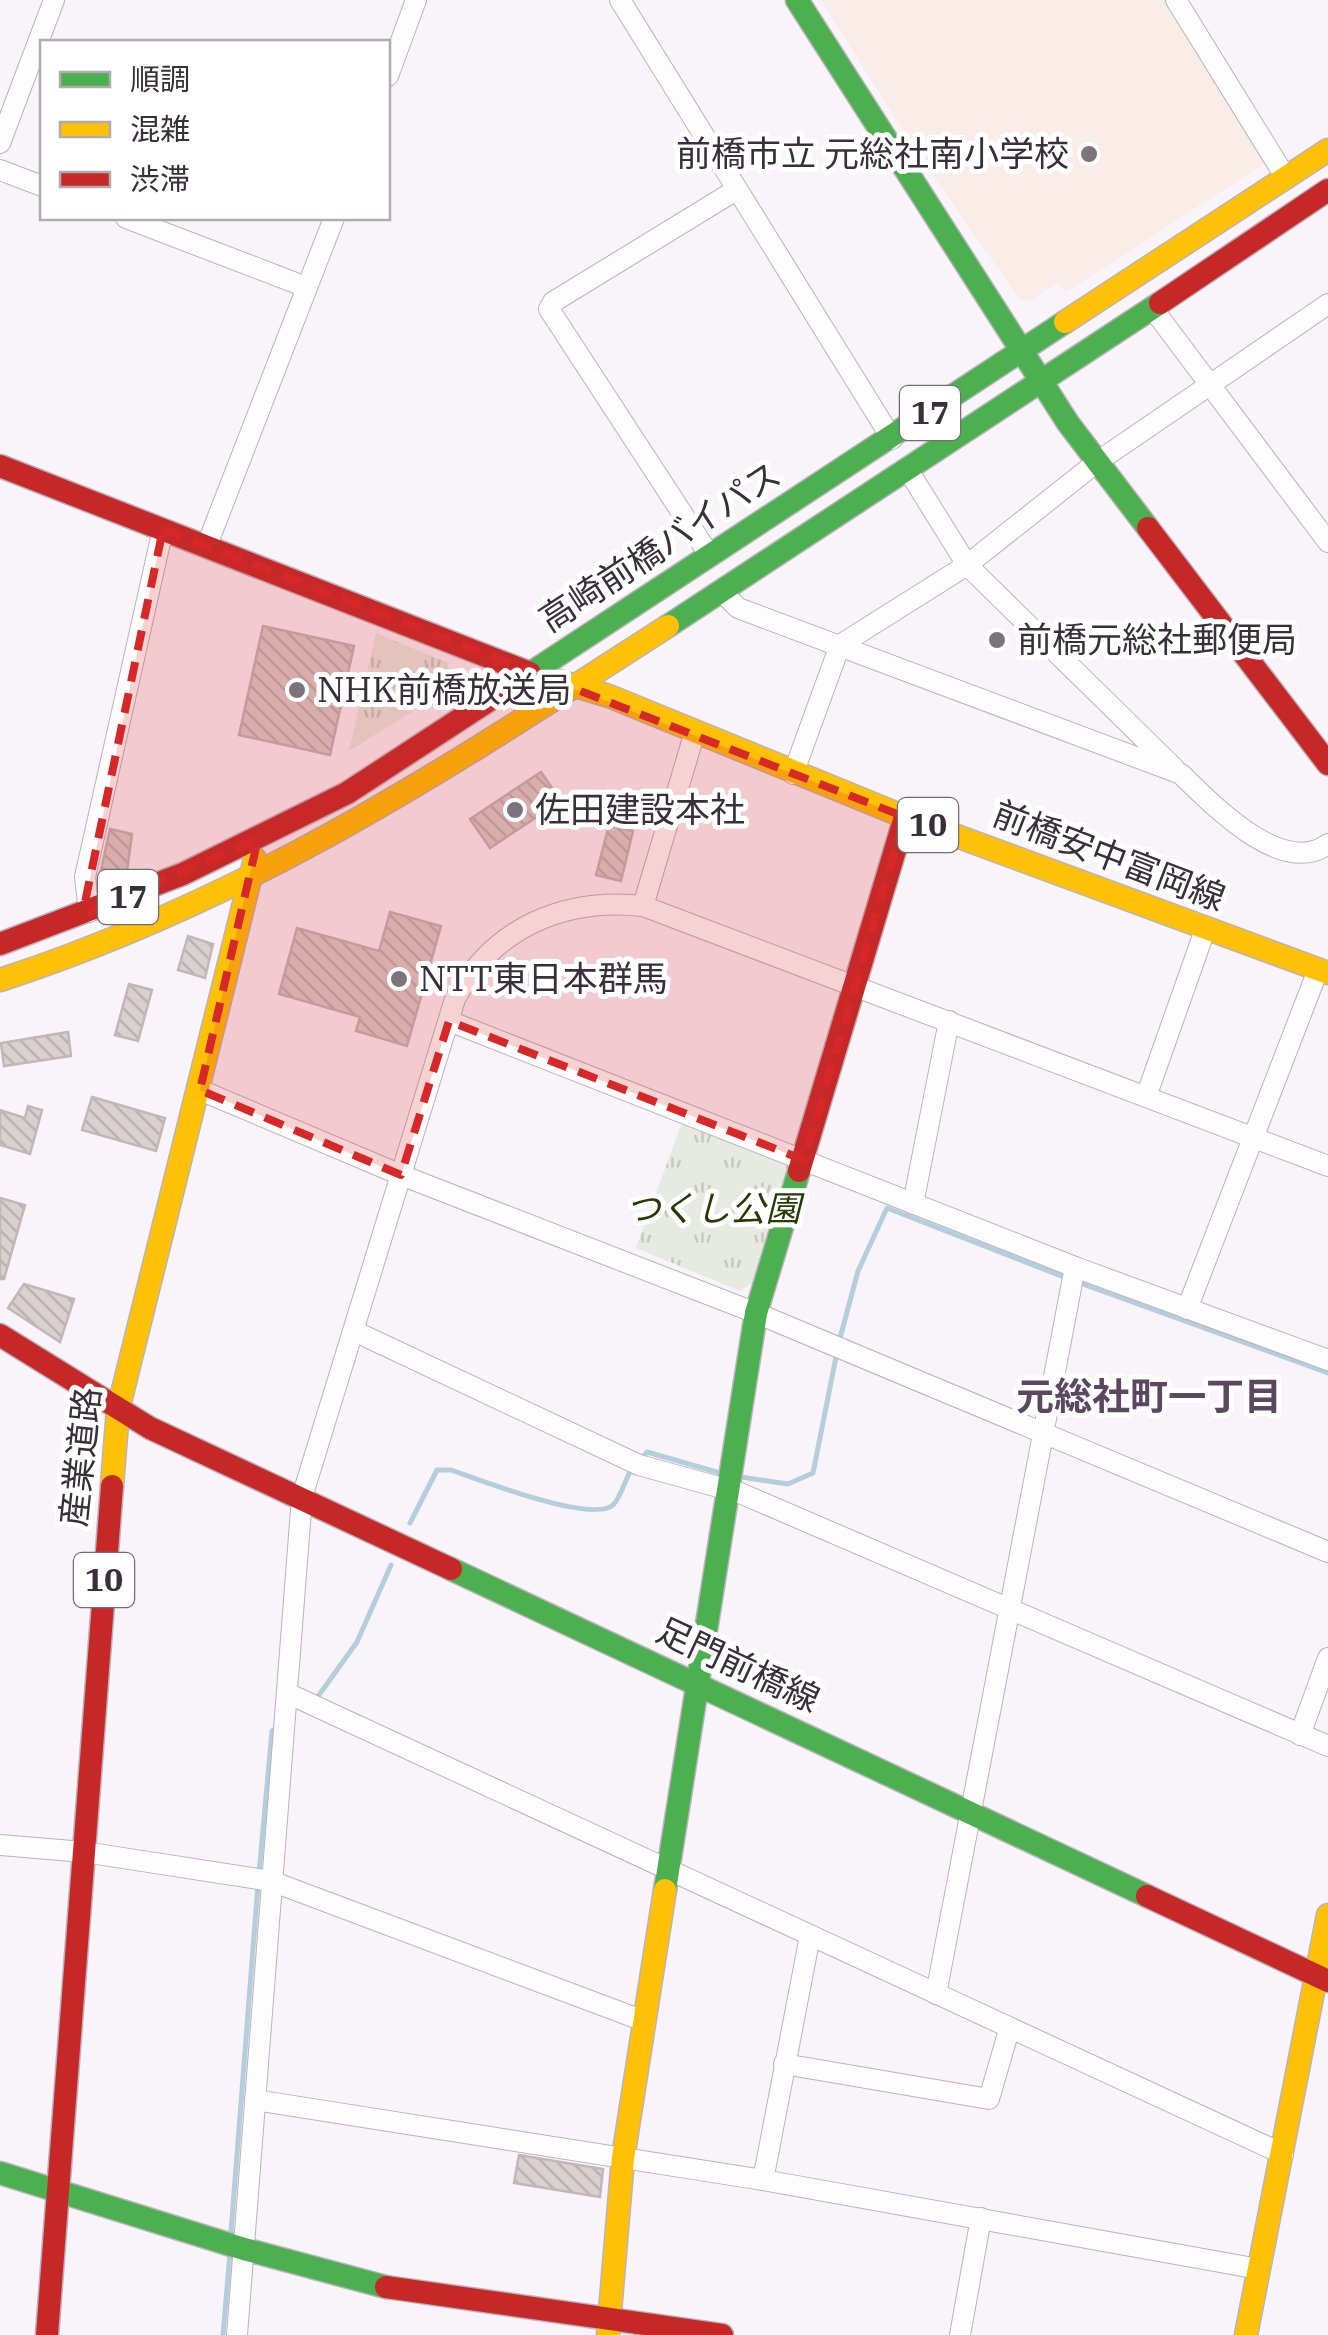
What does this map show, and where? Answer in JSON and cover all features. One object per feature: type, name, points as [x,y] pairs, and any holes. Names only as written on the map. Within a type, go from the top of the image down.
[{"type":"main road","points":[[797,0],[1096,462],[1328,764]]},
{"type":"main road","name":"高崎前橋バイパス","points":[[0,944],[89,912],[253,841],[347,794],[1328,150]]},
{"type":"main road","name":"高崎前橋バイパス","points":[[0,980],[253,882],[379,812],[722,592],[1328,190]]},
{"type":"main road","name":"前橋安中富岡線","points":[[0,466],[530,673],[576,686],[905,817],[1323,971]]},
{"type":"main road","points":[[609,2327],[623,2158],[756,1313],[905,817]]},
{"type":"main road","name":"産業道路","points":[[47,2335],[118,1410],[253,882],[253,841]]},
{"type":"main road","name":"足門前橋線","points":[[0,1335],[118,1410],[1322,1978]]},
{"type":"main road","points":[[1246,2335],[1322,1978],[1328,1916]]},
{"type":"main road","points":[[0,2172],[244,2248],[411,2294],[609,2327],[722,2335]]},
{"type":"street","points":[[0,143],[54,0]]},
{"type":"street","points":[[390,71],[416,0]]},
{"type":"street","points":[[620,0],[892,439]]},
{"type":"street","points":[[1176,0],[1286,178]]},
{"type":"street","points":[[0,170],[40,185]]},
{"type":"street","points":[[710,556],[549,308],[552,302],[736,190]]},
{"type":"street","points":[[131,220],[306,287]]},
{"type":"street","points":[[207,545],[333,220]]},
{"type":"street","points":[[793,774],[840,645],[967,565],[1096,462],[1328,304]]},
{"type":"street","points":[[1152,309],[1328,542]]},
{"type":"street","points":[[908,470],[967,565],[1218,810],[1271,846],[1303,852],[1328,844]]},
{"type":"street","points":[[89,912],[85,877],[163,529]]},
{"type":"street","points":[[722,592],[738,608],[1181,774]]},
{"type":"street","points":[[643,906],[694,734]]},
{"type":"street","points":[[237,2335],[302,1497],[449,1021],[464,981],[494,946],[540,918],[579,907],[643,906],[1328,1166]]},
{"type":"street","points":[[1146,1094],[1205,930]]},
{"type":"street","points":[[1188,1310],[1252,1137],[1323,971]]},
{"type":"street","points":[[449,1021],[1074,1267],[1328,1360]]},
{"type":"street","points":[[913,1204],[949,1021]]},
{"type":"street","points":[[200,1090],[401,1174],[756,1313],[1328,1552]]},
{"type":"street","points":[[936,1994],[1074,1267]]},
{"type":"street","points":[[354,1331],[639,1464],[729,1490],[1328,1746]]},
{"type":"street","points":[[1300,1736],[1328,1658]]},
{"type":"street","points":[[287,1693],[1283,2154]]},
{"type":"street","points":[[0,1845],[84,1852],[270,1881],[644,2021]]},
{"type":"street","points":[[763,2180],[810,1936]]},
{"type":"street","points":[[784,2064],[988,2099],[1009,2030]]},
{"type":"street","points":[[255,2100],[763,2180],[1260,2269]]},
{"type":"street","points":[[960,2335],[981,2218]]},
{"type":"highlighted area","points":[[163,529],[905,817],[804,1160],[449,1021],[401,1175],[200,1090],[258,839],[89,912],[85,902]]},
{"type":"shaded area","name":"前橋市立 元総社南小学校","points":[[821,0],[1165,0],[1265,163],[1066,292],[1058,282],[1030,301],[1020,300],[912,145]]},
{"type":"green space","points":[[376,633],[448,663],[447,690],[349,751]]},
{"type":"green space","name":"つくし公園","points":[[692,1120],[782,1156],[788,1168],[754,1282],[740,1291],[636,1248],[681,1125]]},
{"type":"building","name":"NHK前橋放送局","points":[[263,626],[354,646],[330,755],[239,735]]},
{"type":"building","name":"佐田建設本社","points":[[541,772],[561,801],[490,848],[470,819]]},
{"type":"building","points":[[609,825],[633,831],[621,881],[596,875]]},
{"type":"building","points":[[110,829],[132,834],[127,871],[119,875],[101,870]]},
{"type":"building","points":[[390,912],[441,926],[407,1046],[356,1031],[360,1017],[279,994],[297,928],[379,951]]},
{"type":"building","points":[[188,936],[213,944],[205,978],[178,970]]},
{"type":"building","points":[[129,984],[152,990],[138,1041],[115,1035]]},
{"type":"building","points":[[68,1032],[71,1056],[4,1066],[1,1043]]},
{"type":"building","points":[[92,1097],[165,1118],[156,1151],[82,1130]]},
{"type":"building","points":[[28,1106],[42,1110],[30,1154],[0,1145],[0,1110],[25,1118]]},
{"type":"building","points":[[0,1198],[25,1205],[4,1279],[0,1279]]},
{"type":"building","points":[[24,1284],[74,1299],[60,1342],[8,1308]]},
{"type":"building","points":[[519,2155],[603,2169],[600,2197],[514,2183]]},
{"type":"waterway","points":[[839,1342],[858,1271],[887,1208],[1069,1279]]},
{"type":"waterway","points":[[1080,1283],[1328,1373]]},
{"type":"waterway","points":[[741,1477],[788,1484],[813,1473],[837,1352]]},
{"type":"waterway","points":[[642,1458],[647,1452],[720,1473]]},
{"type":"waterway","points":[[410,1523],[437,1470],[451,1470],[582,1509],[613,1505],[631,1470]]},
{"type":"waterway","points":[[314,1702],[357,1642],[391,1565]]},
{"type":"waterway","points":[[259,1873],[272,1731],[277,1728]]},
{"type":"waterway","points":[[231,2232],[258,1884]]},
{"type":"waterway","points":[[223,2335],[230,2253]]},
{"type":"traffic: fast","points":[[797,0],[1068,423],[1148,528]]},
{"type":"traffic: fast","points":[[668,626],[1160,303]]},
{"type":"traffic: fast","points":[[508,688],[1065,322]]},
{"type":"traffic: fast","points":[[665,1890],[756,1313],[799,1171]]},
{"type":"traffic: fast","points":[[451,1569],[1147,1896]]},
{"type":"traffic: fast","points":[[0,2173],[244,2249],[386,2287]]},
{"type":"traffic: slow","points":[[1065,322],[1328,150]]},
{"type":"traffic: slow","points":[[0,980],[180,910],[346,826],[668,626]]},
{"type":"traffic: slow","points":[[559,681],[609,696],[905,817],[1328,973]]},
{"type":"traffic: slow","points":[[112,1486],[118,1410],[255,859]]},
{"type":"traffic: slow","points":[[608,2335],[623,2158],[665,1890]]},
{"type":"traffic: slow","points":[[1246,2335],[1328,1915]]},
{"type":"traffic: jam","points":[[1160,303],[1328,190]]},
{"type":"traffic: jam","points":[[0,466],[530,673]]},
{"type":"traffic: jam","points":[[1148,528],[1328,764]]},
{"type":"traffic: jam","points":[[0,944],[183,874],[347,793],[508,688]]},
{"type":"traffic: jam","points":[[799,1171],[905,817]]},
{"type":"traffic: jam","points":[[0,1335],[150,1428],[451,1569]]},
{"type":"traffic: jam","points":[[47,2335],[112,1486]]},
{"type":"traffic: jam","points":[[1147,1896],[1328,1981]]},
{"type":"traffic: jam","points":[[386,2287],[722,2335]]},
{"type":"place","name":"前橋市立 元総社南小学校","points":[[1089,154]]},
{"type":"place","name":"前橋元総社郵便局","points":[[997,640]]},
{"type":"place","name":"NHK前橋放送局","points":[[297,690]]},
{"type":"place","name":"佐田建設本社","points":[[515,810]]},
{"type":"place","name":"NTT東日本群馬","points":[[399,979]]},
{"type":"district","name":"元総社町一丁目","points":[[1149,1397]]}]
